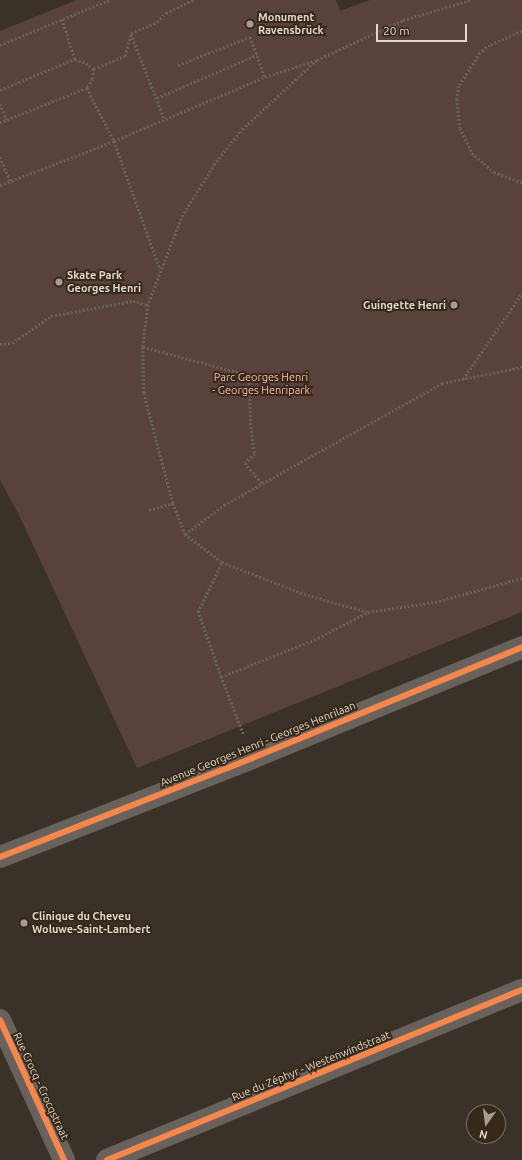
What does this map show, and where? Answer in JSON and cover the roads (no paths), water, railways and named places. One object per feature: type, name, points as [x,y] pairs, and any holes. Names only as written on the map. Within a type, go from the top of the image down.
[{"type":"street","name":"Avenue Georges Henri - Georges Henrilaan","points":[[0,857],[522,647]]},
{"type":"street","name":"Rue du Zéphyr - Westenwindstraat","points":[[107,1160],[522,990]]},
{"type":"street","name":"Rue Crocq - Crocqstraat","points":[[0,1020],[64,1160]]},
{"type":"place","name":"Monument Ravensbrück","points":[[250,24]]},
{"type":"place","name":"Skate Park Georges Henri","points":[[59,282]]},
{"type":"place","name":"Guingette Henri","points":[[454,305]]},
{"type":"place","name":"Clinique du Cheveu Woluwe-Saint-Lambert","points":[[24,923]]},
{"type":"park label","name":"Parc Georges Henri - Georges Henripark","points":[[261,384]]}]
